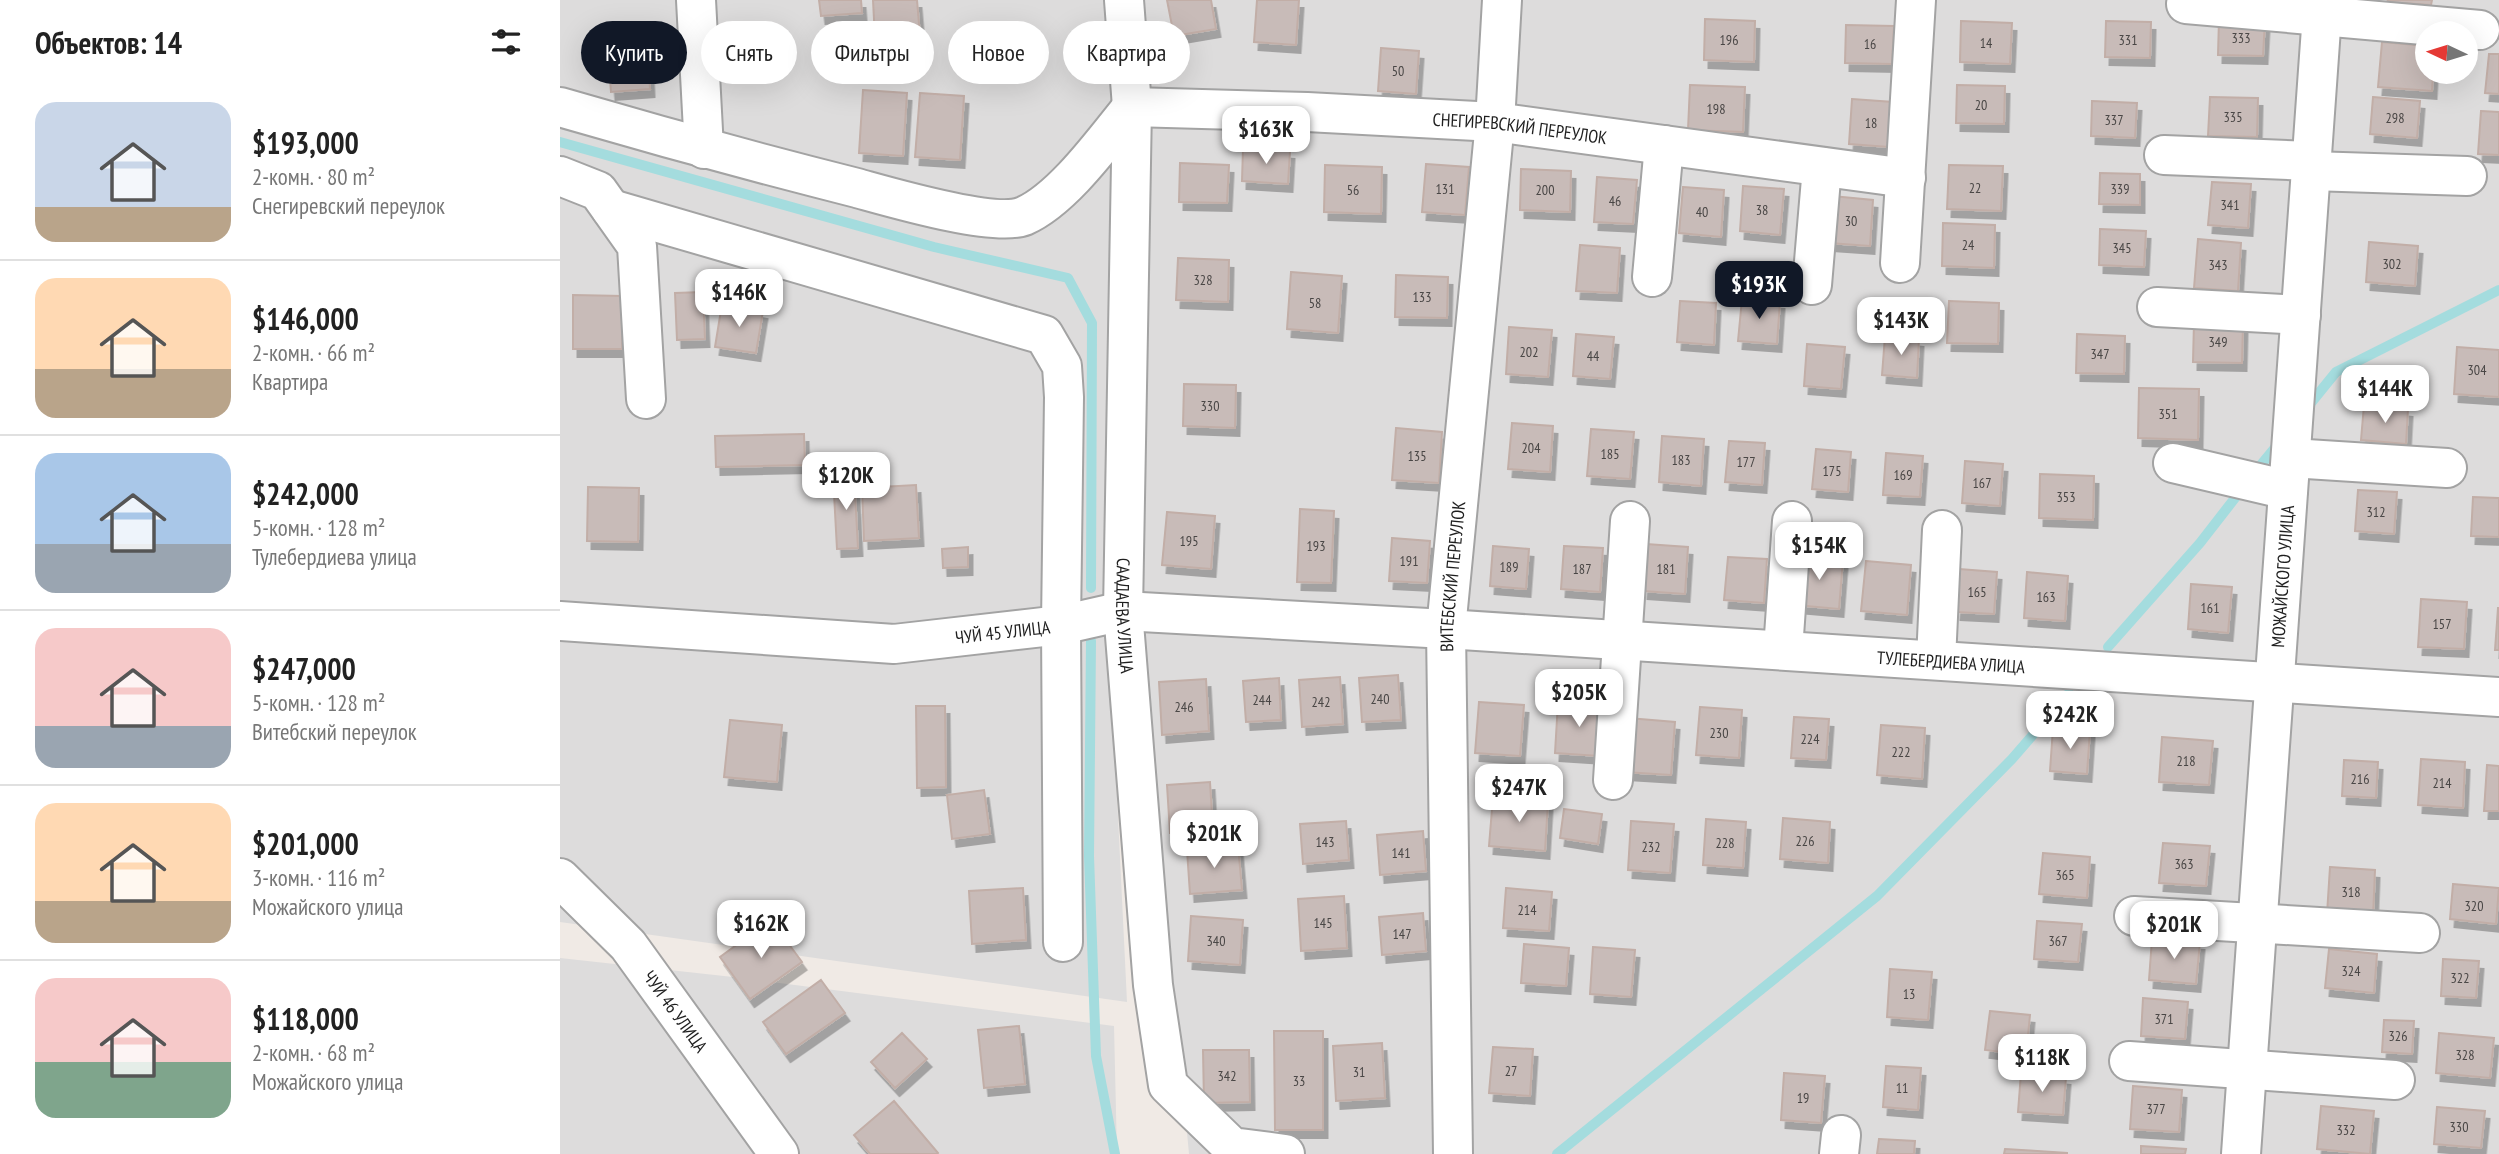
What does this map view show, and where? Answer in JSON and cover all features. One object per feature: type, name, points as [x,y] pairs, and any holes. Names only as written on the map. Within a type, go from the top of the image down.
[{"type":"street","points":[[696,0],[704,149]]},
{"type":"street","name":"СААДАЕВА УЛИЦА","points":[[1124,0],[1132,107],[1124,611],[1153,985],[1168,1085],[1232,1147],[1285,1154]]},
{"type":"street","name":"ВИТЕБСКИЙ ПЕРЕУЛОК","points":[[1453,1154],[1446,629],[1494,122],[1502,0]]},
{"type":"street","points":[[1900,263],[1916,0]]},
{"type":"street","points":[[2186,4],[2322,8],[2480,30]]},
{"type":"street","name":"МОЖАЙСКОГО УЛИЦА","points":[[2241,1154],[2322,8]]},
{"type":"street","points":[[560,107],[704,149],[948,212],[993,218],[1022,217],[1046,201],[1082,169],[1132,107]]},
{"type":"street","name":"СНЕГИРЕВСКИЙ ПЕРЕУЛОК","points":[[1132,107],[1307,112],[1494,122],[1906,178]]},
{"type":"street","points":[[1652,276],[1664,145]]},
{"type":"street","points":[[2164,155],[2468,177]]},
{"type":"street","points":[[1812,285],[1822,167]]},
{"type":"street","points":[[560,176],[598,191],[637,246],[646,399]]},
{"type":"street","points":[[611,209],[1044,335],[1062,366],[1064,397],[1061,625],[1063,942]]},
{"type":"street","points":[[2157,307],[2301,315]]},
{"type":"street","points":[[2173,463],[2289,474],[2447,468]]},
{"type":"street","points":[[1614,780],[1630,521]]},
{"type":"street","points":[[1783,650],[1792,521]]},
{"type":"street","points":[[1936,660],[1941,530]]},
{"type":"street","name":"ЧУЙ 45 УЛИЦА","points":[[560,621],[894,644],[1061,625],[1124,611],[1446,629]]},
{"type":"street","name":"ТУЛЕБЕРДИЕВА УЛИЦА","points":[[1446,629],[2499,696]]},
{"type":"street","name":"ЧУЙ 46 УЛИЦА","points":[[560,878],[628,944],[779,1154]]},
{"type":"street","points":[[2134,916],[2420,933]]},
{"type":"street","points":[[2129,1061],[2395,1080]]},
{"type":"shaded area","points":[[560,0],[1107,0],[1109,21],[1063,21],[1063,84],[1113,84],[1106,569],[1127,1002],[560,922]]},
{"type":"shaded area","points":[[1142,0],[2499,0],[2499,1154],[1189,1154],[1137,590],[1141,84],[1190,84],[1190,21],[1142,21]]},
{"type":"shaded area","points":[[560,958],[733,977],[1114,1026],[1117,1154],[560,1154]]},
{"type":"building","points":[[819,0],[861,0],[862,13],[821,16]]},
{"type":"building","points":[[873,0],[917,0],[919,21],[874,21]]},
{"type":"building","points":[[1167,0],[1211,0],[1216,29],[1190,33],[1190,21],[1171,21]]},
{"type":"building","points":[[1257,0],[1299,0],[1296,45],[1254,42]]},
{"type":"building","points":[[2432,0],[2431,5],[2387,2]]},
{"type":"building","points":[[1705,19],[1755,21],[1754,62],[1704,60]]},
{"type":"building","points":[[2219,19],[2265,21],[2263,56],[2218,55]]},
{"type":"building","points":[[1961,21],[2012,23],[2010,64],[1960,62]]},
{"type":"building","points":[[2106,21],[2151,22],[2150,58],[2105,57]]},
{"type":"building","points":[[1846,25],[1894,26],[1892,64],[1845,63]]},
{"type":"building","points":[[2382,42],[2415,45],[2415,84],[2432,84],[2432,91],[2378,87]]},
{"type":"building","points":[[1381,48],[1419,51],[1416,94],[1378,91]]},
{"type":"building","points":[[2489,54],[2499,54],[2499,94],[2485,93]]},
{"type":"building","points":[[610,84],[650,84],[650,89],[611,92]]},
{"type":"building","points":[[1690,85],[1745,87],[1743,132],[1688,130]]},
{"type":"building","points":[[1957,85],[2005,86],[2004,124],[1956,123]]},
{"type":"building","points":[[863,90],[907,93],[903,156],[859,153]]},
{"type":"building","points":[[920,93],[964,96],[960,160],[915,157]]},
{"type":"building","points":[[2210,97],[2258,98],[2257,137],[2208,136]]},
{"type":"building","points":[[2373,97],[2420,101],[2417,138],[2370,134]]},
{"type":"building","points":[[1852,99],[1893,102],[1889,147],[1849,144]]},
{"type":"building","points":[[2092,101],[2137,103],[2135,138],[2091,136]]},
{"type":"building","points":[[2481,111],[2499,112],[2499,155],[2478,154]]},
{"type":"building","points":[[1243,148],[1290,151],[1288,184],[1242,181]]},
{"type":"building","points":[[1180,163],[1229,165],[1227,203],[1179,202]]},
{"type":"building","points":[[1426,164],[1469,167],[1465,215],[1422,212]]},
{"type":"building","points":[[1325,165],[1382,167],[1381,214],[1324,212]]},
{"type":"building","points":[[1949,165],[2003,166],[2001,211],[1947,209]]},
{"type":"building","points":[[1521,169],[1571,171],[1570,212],[1520,210]]},
{"type":"building","points":[[2100,173],[2140,174],[2140,205],[2099,204]]},
{"type":"building","points":[[1597,177],[1637,180],[1633,224],[1594,222]]},
{"type":"building","points":[[2212,182],[2251,184],[2248,228],[2208,225]]},
{"type":"building","points":[[1743,186],[1784,189],[1780,235],[1740,231]]},
{"type":"building","points":[[1683,187],[1724,190],[1721,237],[1679,233]]},
{"type":"building","points":[[1832,196],[1873,200],[1870,246],[1829,243]]},
{"type":"building","points":[[1943,223],[1995,225],[1994,268],[1942,266]]},
{"type":"building","points":[[2100,229],[2146,231],[2144,267],[2099,265]]},
{"type":"building","points":[[2198,239],[2241,243],[2238,291],[2194,288]]},
{"type":"building","points":[[2369,242],[2418,246],[2415,286],[2366,282]]},
{"type":"building","points":[[1580,245],[1620,248],[1617,293],[1576,291]]},
{"type":"building","points":[[1178,258],[1229,260],[1228,302],[1176,300]]},
{"type":"building","points":[[1291,272],[1342,276],[1338,333],[1287,329]]},
{"type":"building","points":[[1396,275],[1448,277],[1447,318],[1395,317]]},
{"type":"building","points":[[703,292],[705,339],[677,340],[675,293]]},
{"type":"building","points":[[573,295],[623,296],[622,349],[573,349]]},
{"type":"building","points":[[1742,299],[1780,301],[1777,344],[1738,341]]},
{"type":"building","points":[[1680,301],[1716,303],[1714,345],[1677,342]]},
{"type":"building","points":[[1949,301],[1999,303],[1998,344],[1947,343]]},
{"type":"building","points":[[722,304],[763,311],[756,353],[715,347]]},
{"type":"building","points":[[2194,322],[2243,323],[2242,363],[2193,362]]},
{"type":"building","points":[[1509,327],[1552,330],[1548,377],[1506,374]]},
{"type":"building","points":[[1576,334],[1614,337],[1610,379],[1573,376]]},
{"type":"building","points":[[2077,334],[2125,336],[2124,374],[2076,373]]},
{"type":"building","points":[[1885,336],[1919,339],[1917,378],[1882,375]]},
{"type":"building","points":[[1807,344],[1845,347],[1841,389],[1804,386]]},
{"type":"building","points":[[2457,347],[2499,350],[2499,397],[2454,394]]},
{"type":"building","points":[[1184,384],[1236,385],[1235,428],[1183,426]]},
{"type":"building","points":[[2139,388],[2199,389],[2198,440],[2138,438]]},
{"type":"building","points":[[2364,405],[2408,409],[2406,444],[2361,440]]},
{"type":"building","points":[[1512,423],[1553,426],[1550,472],[1508,469]]},
{"type":"building","points":[[1396,428],[1442,432],[1439,483],[1392,480]]},
{"type":"building","points":[[1591,429],[1634,432],[1630,479],[1587,476]]},
{"type":"building","points":[[804,434],[805,465],[716,467],[715,436]]},
{"type":"building","points":[[1662,436],[1704,439],[1701,486],[1659,482]]},
{"type":"building","points":[[1729,441],[1765,443],[1762,485],[1725,482]]},
{"type":"building","points":[[1816,449],[1851,452],[1848,492],[1812,489]]},
{"type":"building","points":[[1886,453],[1923,456],[1920,497],[1883,495]]},
{"type":"building","points":[[1965,461],[2003,464],[2000,506],[1962,503]]},
{"type":"building","points":[[854,474],[858,548],[837,549],[833,475]]},
{"type":"building","points":[[2040,474],[2094,476],[2093,520],[2039,518]]},
{"type":"building","points":[[916,485],[919,538],[864,541],[862,488]]},
{"type":"building","points":[[588,487],[639,488],[638,542],[587,541]]},
{"type":"building","points":[[2358,490],[2397,492],[2394,534],[2355,531]]},
{"type":"building","points":[[2473,497],[2499,498],[2499,537],[2471,536]]},
{"type":"building","points":[[1300,509],[1334,511],[1331,583],[1297,582]]},
{"type":"building","points":[[1167,512],[1215,516],[1211,569],[1162,565]]},
{"type":"building","points":[[1392,538],[1430,541],[1427,583],[1389,581]]},
{"type":"building","points":[[1646,544],[1688,547],[1685,594],[1643,591]]},
{"type":"building","points":[[1493,546],[1529,549],[1526,589],[1490,586]]},
{"type":"building","points":[[1564,546],[1603,548],[1600,592],[1561,589]]},
{"type":"building","points":[[968,547],[968,567],[943,568],[942,549]]},
{"type":"building","points":[[1799,556],[1843,560],[1839,609],[1795,605]]},
{"type":"building","points":[[1728,557],[1767,559],[1764,603],[1724,600]]},
{"type":"building","points":[[1866,561],[1911,565],[1907,615],[1861,611]]},
{"type":"building","points":[[1959,569],[1997,572],[1994,614],[1956,612]]},
{"type":"building","points":[[2027,572],[2068,576],[2065,621],[2024,618]]},
{"type":"building","points":[[2191,584],[2232,587],[2228,633],[2188,629]]},
{"type":"building","points":[[2421,599],[2467,602],[2464,649],[2418,647]]},
{"type":"building","points":[[2498,608],[2499,650],[2495,650]]},
{"type":"building","points":[[1398,675],[1401,720],[1362,722],[1359,678]]},
{"type":"building","points":[[1340,677],[1343,724],[1302,727],[1299,680]]},
{"type":"building","points":[[1279,678],[1281,720],[1246,722],[1243,681]]},
{"type":"building","points":[[1206,679],[1209,731],[1162,735],[1159,682]]},
{"type":"building","points":[[1479,702],[1524,705],[1520,756],[1475,753]]},
{"type":"building","points":[[1558,702],[1602,705],[1599,756],[1555,753]]},
{"type":"building","points":[[916,706],[945,706],[946,787],[917,788]]},
{"type":"building","points":[[1700,707],[1742,710],[1739,758],[1696,755]]},
{"type":"building","points":[[1794,717],[1829,719],[1826,760],[1791,758]]},
{"type":"building","points":[[1628,718],[1675,722],[1671,775],[1624,772]]},
{"type":"building","points":[[730,720],[782,725],[777,782],[724,777]]},
{"type":"building","points":[[1881,725],[1925,728],[1922,779],[1877,775]]},
{"type":"building","points":[[2053,728],[2090,730],[2087,774],[2050,771]]},
{"type":"building","points":[[2162,737],[2213,741],[2209,785],[2159,782]]},
{"type":"building","points":[[2421,759],[2465,762],[2463,808],[2418,805]]},
{"type":"building","points":[[2344,760],[2378,762],[2376,798],[2342,796]]},
{"type":"building","points":[[2487,765],[2499,766],[2499,811],[2484,811]]},
{"type":"building","points":[[1210,782],[1213,831],[1170,833],[1167,785]]},
{"type":"building","points":[[984,790],[990,834],[952,839],[947,795]]},
{"type":"building","points":[[1493,797],[1548,802],[1545,851],[1489,846]]},
{"type":"building","points":[[1564,809],[1602,814],[1598,844],[1560,838]]},
{"type":"building","points":[[1783,818],[1830,822],[1828,863],[1780,859]]},
{"type":"building","points":[[1706,819],[1746,822],[1743,868],[1703,865]]},
{"type":"building","points":[[1346,821],[1349,860],[1303,864],[1300,824]]},
{"type":"building","points":[[1631,821],[1674,824],[1670,873],[1628,870]]},
{"type":"building","points":[[1423,831],[1426,871],[1380,875],[1377,835]]},
{"type":"building","points":[[2163,843],[2210,846],[2206,886],[2159,883]]},
{"type":"building","points":[[1238,845],[1242,890],[1190,894],[1187,850]]},
{"type":"building","points":[[2043,853],[2090,857],[2087,898],[2039,894]]},
{"type":"building","points":[[2330,867],[2375,870],[2373,917],[2327,914]]},
{"type":"building","points":[[2453,884],[2499,888],[2496,924],[2450,919]]},
{"type":"building","points":[[1023,888],[1026,940],[972,944],[969,891]]},
{"type":"building","points":[[1506,888],[1552,892],[1549,931],[1503,928]]},
{"type":"building","points":[[1344,896],[1347,948],[1301,951],[1298,899]]},
{"type":"building","points":[[1423,913],[1426,951],[1382,955],[1379,917]]},
{"type":"building","points":[[1191,916],[1243,920],[1240,965],[1188,961]]},
{"type":"building","points":[[771,920],[802,962],[750,999],[720,957]]},
{"type":"building","points":[[2037,921],[2082,924],[2078,962],[2034,959]]},
{"type":"building","points":[[2152,939],[2200,942],[2196,984],[2149,980]]},
{"type":"building","points":[[1524,944],[1569,948],[1566,986],[1521,983]]},
{"type":"building","points":[[1593,947],[1635,950],[1631,997],[1590,994]]},
{"type":"building","points":[[2329,949],[2377,954],[2374,993],[2325,988]]},
{"type":"building","points":[[2443,959],[2479,961],[2476,998],[2441,996]]},
{"type":"building","points":[[1890,969],[1932,972],[1928,1020],[1887,1017]]},
{"type":"building","points":[[821,980],[845,1013],[786,1054],[763,1022]]},
{"type":"building","points":[[2143,998],[2188,1002],[2185,1039],[2141,1036]]},
{"type":"building","points":[[1990,1011],[2030,1015],[2026,1055],[1985,1050]]},
{"type":"building","points":[[2384,1020],[2414,1021],[2412,1054],[2382,1052]]},
{"type":"building","points":[[1019,1026],[1025,1084],[984,1088],[978,1030]]},
{"type":"building","points":[[1274,1031],[1323,1031],[1323,1130],[1275,1130]]},
{"type":"building","points":[[902,1033],[927,1059],[895,1088],[871,1062]]},
{"type":"building","points":[[2439,1033],[2494,1038],[2490,1078],[2436,1073]]},
{"type":"building","points":[[1382,1043],[1385,1098],[1336,1101],[1333,1046]]},
{"type":"building","points":[[1493,1047],[1533,1049],[1530,1096],[1489,1093]]},
{"type":"building","points":[[1203,1050],[1249,1050],[1250,1102],[1204,1103]]},
{"type":"building","points":[[1886,1066],[1921,1068],[1918,1110],[1883,1107]]},
{"type":"building","points":[[1784,1073],[1825,1076],[1821,1123],[1781,1120]]},
{"type":"building","points":[[2021,1073],[2066,1077],[2063,1115],[2018,1112]]},
{"type":"building","points":[[2133,1086],[2182,1090],[2179,1132],[2130,1129]]},
{"type":"building","points":[[894,1101],[937,1154],[870,1154],[854,1135]]},
{"type":"building","points":[[2321,1106],[2374,1111],[2370,1154],[2317,1149]]},
{"type":"building","points":[[2437,1107],[2485,1111],[2481,1148],[2434,1144]]},
{"type":"building","points":[[1879,1139],[1915,1141],[1914,1154],[1877,1154]]},
{"type":"building","points":[[2141,1146],[2186,1149],[2185,1154],[2141,1154]]},
{"type":"building","points":[[2005,1149],[2067,1153],[2067,1154],[2004,1154]]},
{"type":"waterway","points":[[560,142],[934,247],[1068,278],[1092,323],[1091,588]]},
{"type":"waterway","points":[[2306,409],[2336,372],[2499,290]]},
{"type":"waterway","points":[[2255,472],[2279,443]]},
{"type":"waterway","points":[[2108,647],[2200,543],[2242,489]]},
{"type":"waterway","points":[[1091,641],[1089,856],[1096,1056],[1115,1154]]},
{"type":"waterway","points":[[1557,1154],[1877,896],[2012,759],[2069,693]]}]
